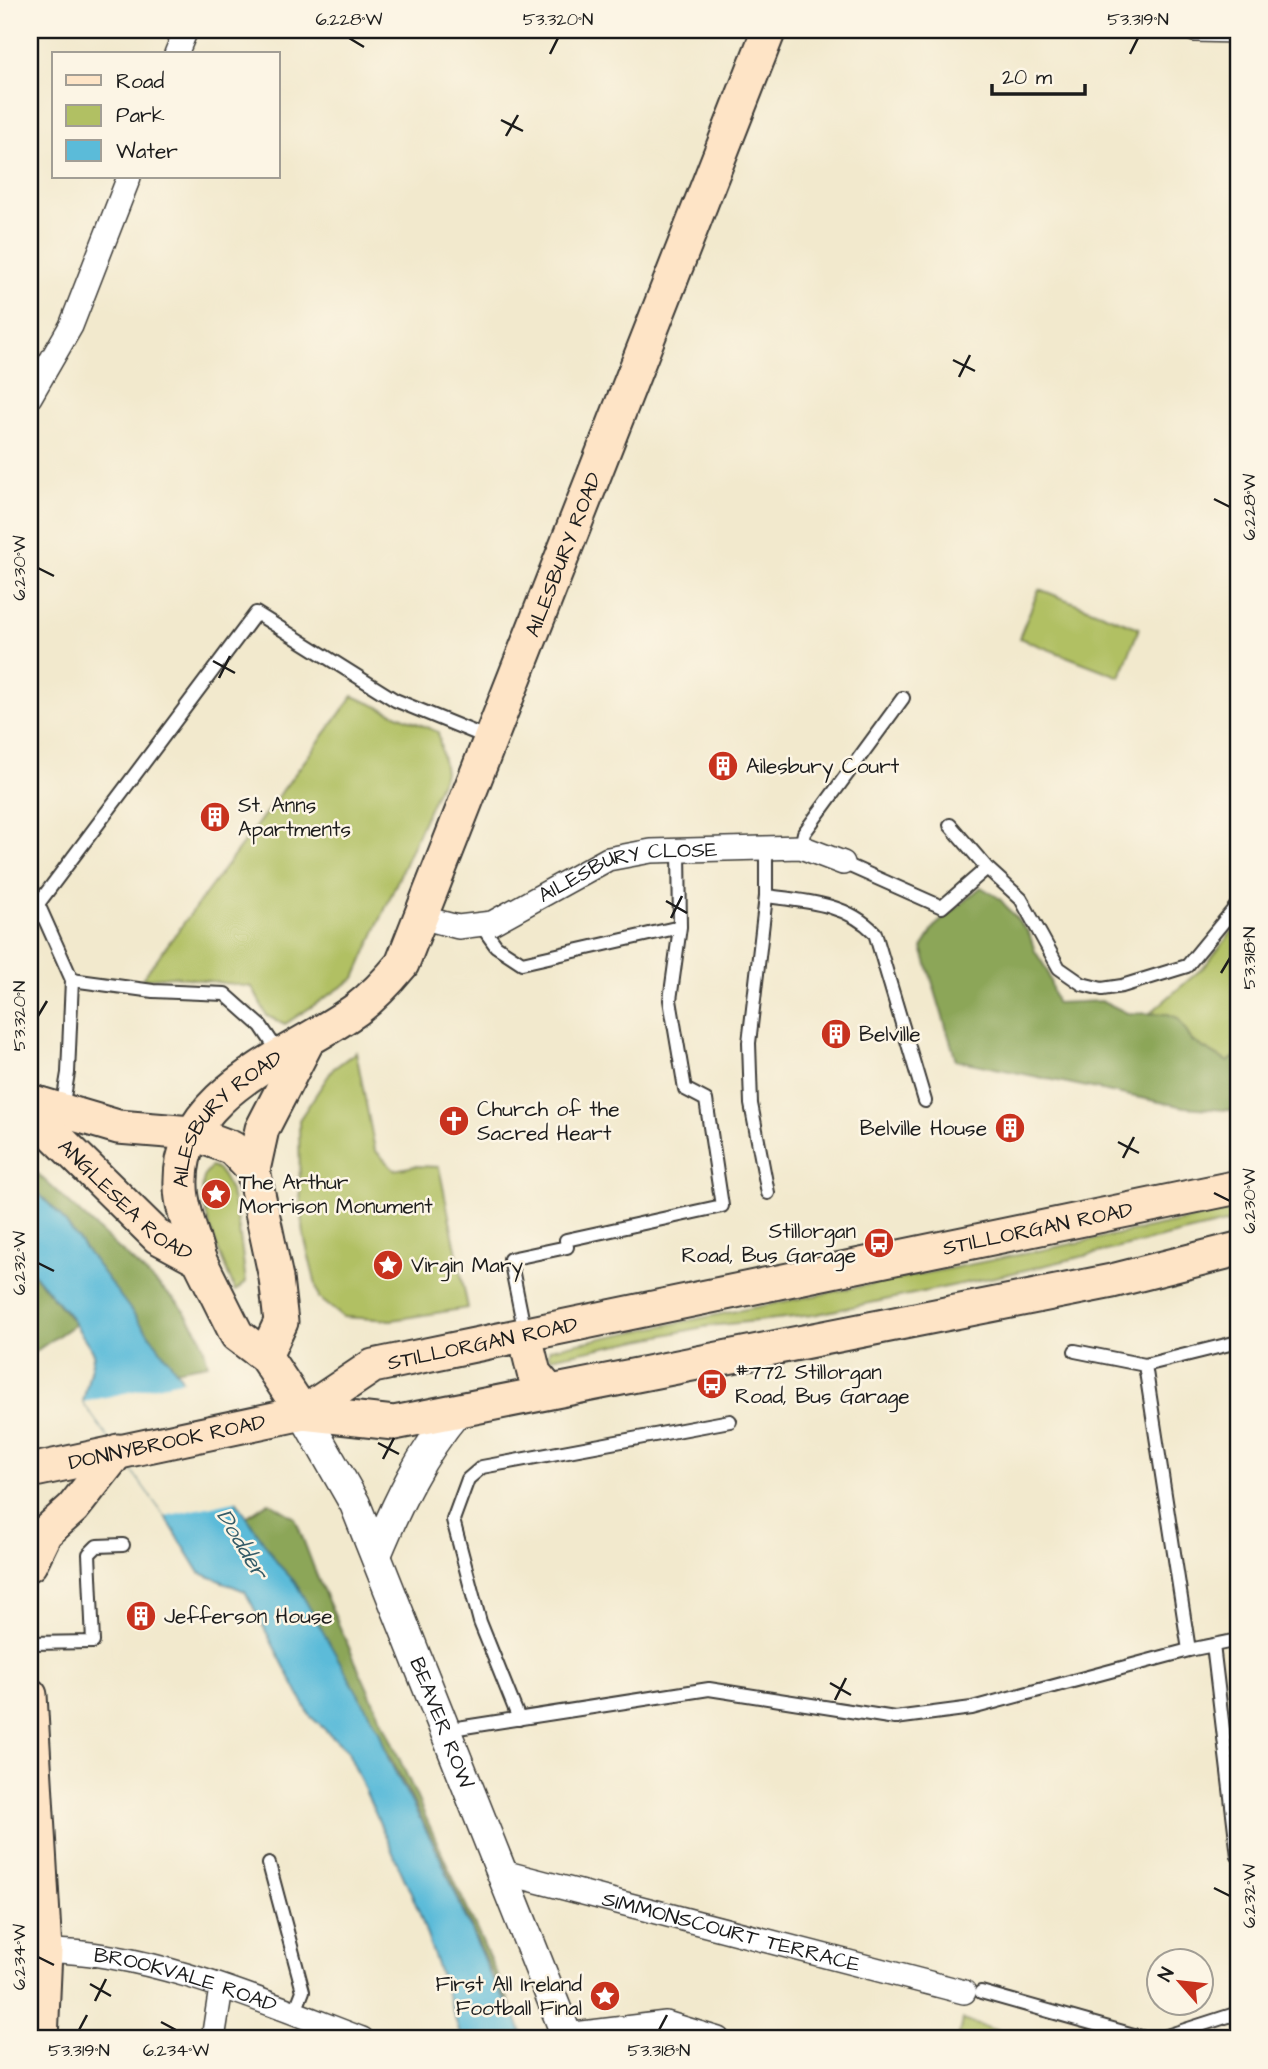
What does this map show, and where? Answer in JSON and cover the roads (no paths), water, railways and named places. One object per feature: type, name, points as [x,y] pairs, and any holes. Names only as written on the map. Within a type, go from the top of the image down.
[{"type":"main road","name":"AILESBURY ROAD","points":[[199,1259],[180,1188],[182,1160],[192,1133],[215,1103],[379,991],[402,964],[769,30]]},
{"type":"main road","name":"AILESBURY ROAD","points":[[253,1170],[262,1129],[293,1048]]},
{"type":"main road","name":"ANGLESEA ROAD","points":[[30,1101],[46,1112],[158,1237],[199,1259],[237,1335],[265,1356],[303,1413]]},
{"type":"main road","name":"ANGLESEA ROAD","points":[[46,1112],[118,1127],[192,1133],[232,1148],[253,1170]]},
{"type":"main road","points":[[253,1170],[276,1278],[281,1322],[265,1356]]},
{"type":"main road","name":"STILLORGAN ROAD","points":[[303,1413],[373,1366],[1238,1187]]},
{"type":"main road","points":[[303,1413],[385,1424],[1112,1281],[1238,1250]]},
{"type":"main road","points":[[525,1336],[534,1373],[549,1391]]},
{"type":"main road","name":"DONNYBROOK ROAD","points":[[30,1471],[303,1413]]},
{"type":"main road","points":[[30,1564],[45,1533],[73,1508],[118,1451]]},
{"type":"main road","points":[[30,1695],[36,1914],[45,1951],[45,2000],[41,2039]]},
{"type":"street","points":[[177,52],[186,30]]},
{"type":"street","points":[[1195,30],[1238,31]]},
{"type":"street","points":[[30,397],[71,326],[129,178]]},
{"type":"street","name":"AILESBURY CLOSE","points":[[420,917],[450,926],[481,925],[496,921],[608,859],[651,850],[801,847],[843,863]]},
{"type":"street","points":[[376,1555],[410,1476],[435,1437],[457,1411]]},
{"type":"street","name":"BEAVER ROW","points":[[303,1413],[348,1487],[567,2037]]},
{"type":"street","name":"SIMMONSCOURT TERRACE","points":[[499,1871],[973,1992]]},
{"type":"street","name":"BROOKVALE ROAD","points":[[45,1951],[76,1951],[129,1960],[294,2014],[315,2031],[362,2039]]},
{"type":"street","points":[[213,2039],[221,1988]]},
{"type":"street","points":[[567,2037],[666,2023],[718,2039]]},
{"type":"lane","points":[[46,1112],[68,1073],[72,979],[34,904],[256,612],[395,700],[490,739]]},
{"type":"lane","points":[[801,847],[804,832],[903,698]]},
{"type":"lane","points":[[950,825],[987,868],[1021,899],[1059,968],[1082,984],[1102,989],[1187,965],[1238,904]]},
{"type":"lane","points":[[766,847],[765,895],[749,1043],[751,1104],[768,1193]]},
{"type":"lane","points":[[525,1336],[510,1259],[567,1247],[566,1240],[722,1206],[706,1100],[685,1089],[670,1000],[680,927],[680,850]]},
{"type":"lane","points":[[843,863],[942,907],[987,868]]},
{"type":"lane","points":[[765,895],[837,908],[862,919],[876,933],[925,1101]]},
{"type":"lane","points":[[481,925],[496,946],[522,963],[680,927]]},
{"type":"lane","points":[[72,979],[153,991],[225,994],[261,1026],[293,1048]]},
{"type":"lane","points":[[1075,1351],[1145,1365],[1238,1342]]},
{"type":"lane","points":[[1145,1365],[1189,1650]]},
{"type":"lane","points":[[519,1719],[480,1622],[453,1520],[468,1479],[482,1467],[730,1421]]},
{"type":"lane","points":[[30,1643],[93,1642],[89,1554],[97,1546],[123,1545]]},
{"type":"lane","points":[[444,1730],[709,1689],[895,1718],[972,1708],[1189,1650],[1238,1640]]},
{"type":"lane","points":[[1213,1645],[1238,1856]]},
{"type":"lane","points":[[269,1864],[303,1991],[294,2014]]},
{"type":"lane","points":[[973,1992],[1148,2039]]},
{"type":"lane","points":[[1157,2039],[1238,2013]]},
{"type":"water","name":"Dodder","points":[[30,1185],[58,1213],[181,1377],[237,1502],[278,1564],[295,1582],[379,1731],[389,1760],[439,1855],[491,1977],[517,2019],[524,2039],[462,2039],[418,1909],[347,1750],[310,1716],[245,1591],[200,1573],[165,1516],[83,1402],[94,1353],[68,1314],[30,1270]]},
{"type":"place","name":"Ailesbury Court","points":[[723,766]]},
{"type":"place","name":"St. Anns Apartments","points":[[215,817]]},
{"type":"place","name":"Belville","points":[[836,1034]]},
{"type":"place","name":"Church of the Sacred Heart","points":[[454,1121]]},
{"type":"place","name":"Belville House","points":[[1010,1128]]},
{"type":"place","name":"The Arthur Morrison Monument","points":[[216,1194]]},
{"type":"place","name":"Stillorgan Road, Bus Garage","points":[[879,1243]]},
{"type":"place","name":"Virgin Mary","points":[[388,1265]]},
{"type":"place","name":"#772 Stillorgan Road, Bus Garage","points":[[712,1384]]},
{"type":"place","name":"Jefferson House","points":[[141,1616]]},
{"type":"place","name":"First All Ireland Football Final","points":[[605,1996]]}]
